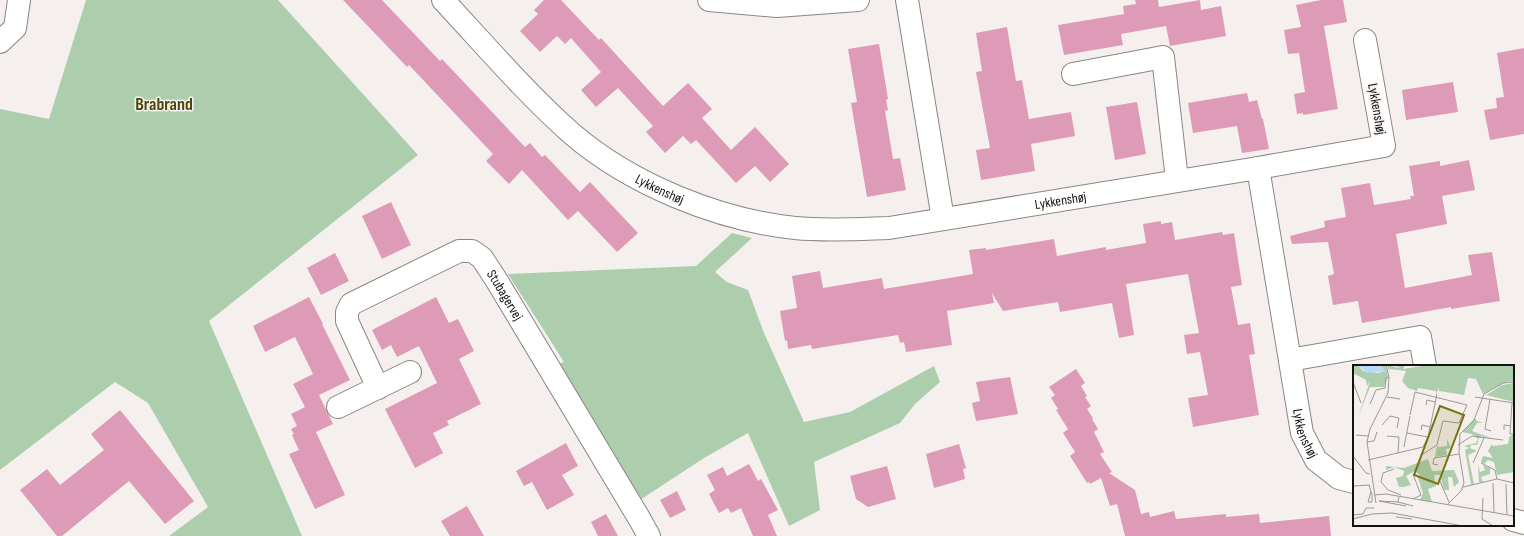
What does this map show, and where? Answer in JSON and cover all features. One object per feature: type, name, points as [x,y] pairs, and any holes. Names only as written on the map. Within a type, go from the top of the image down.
[{"type":"street","points":[[0,42],[15,28],[19,0]]},
{"type":"street","name":"Lykkenshøj","points":[[444,0],[534,98],[572,133],[611,163],[656,187],[708,210],[752,221],[795,228],[889,228],[1384,146],[1365,40]]},
{"type":"street","points":[[709,0],[777,6],[858,0]]},
{"type":"street","points":[[907,0],[943,219]]},
{"type":"street","points":[[1073,74],[1163,57],[1177,180]]},
{"type":"street","name":"Lykkenshøj","points":[[1258,168],[1302,433],[1316,460],[1339,478],[1353,482]]},
{"type":"street","name":"Stubagervej","points":[[378,388],[347,321],[347,312],[351,304],[459,251],[472,251],[482,258],[497,281],[632,505],[649,536]]},
{"type":"street","points":[[1290,360],[1420,337],[1425,365]]},
{"type":"street","points":[[338,407],[410,372]]},
{"type":"street","points":[[1514,520],[1524,523]]},
{"type":"green space","points":[[86,0],[278,0],[418,155],[209,321],[302,536],[169,536],[208,507],[148,403],[115,382],[0,470],[0,109],[49,119]]},
{"type":"green space","points":[[732,233],[752,238],[715,272],[727,282],[748,290],[764,333],[804,422],[850,412],[934,366],[940,382],[915,404],[900,423],[814,462],[820,510],[789,526],[748,433],[704,458],[640,500],[558,364],[564,362],[508,274],[696,266]]},
{"type":"building","points":[[343,0],[382,0],[440,61],[442,59],[525,147],[530,143],[542,157],[545,155],[580,192],[590,182],[638,233],[617,252],[578,211],[568,220],[522,170],[509,184],[486,161],[493,154],[409,65],[407,67]]},
{"type":"building","points":[[544,0],[561,0],[599,40],[601,38],[663,106],[688,83],[712,109],[702,118],[731,150],[755,127],[789,164],[770,182],[755,166],[736,183],[696,140],[691,144],[683,136],[665,153],[646,132],[653,126],[618,88],[596,107],[581,90],[601,72],[571,38],[565,44],[557,36],[540,52],[520,31],[538,14],[534,10]]},
{"type":"building","points":[[1135,0],[1158,0],[1159,7],[1200,0],[1201,10],[1221,6],[1226,36],[1170,46],[1166,26],[1121,34],[1123,45],[1064,55],[1058,25],[1124,14],[1123,6],[1136,4]]},
{"type":"building","points":[[1321,0],[1343,0],[1347,22],[1324,26],[1338,109],[1303,115],[1303,113],[1297,114],[1294,94],[1305,92],[1299,53],[1288,54],[1284,30],[1301,27],[1296,5]]},
{"type":"building","points":[[1007,27],[1016,81],[1022,80],[1029,119],[1071,112],[1075,136],[1031,144],[1035,171],[981,180],[976,150],[990,148],[976,72],[982,71],[976,33]]},
{"type":"building","points":[[879,44],[888,99],[886,100],[888,110],[885,111],[893,159],[900,158],[906,190],[867,197],[851,103],[857,102],[848,49]]},
{"type":"building","points":[[1524,48],[1524,134],[1490,140],[1484,110],[1497,108],[1496,98],[1504,97],[1497,53]]},
{"type":"building","points":[[1453,82],[1458,112],[1406,120],[1402,90]]},
{"type":"building","points":[[1247,93],[1249,102],[1257,100],[1263,119],[1269,149],[1242,153],[1237,126],[1193,133],[1188,103]]},
{"type":"building","points":[[1137,102],[1146,154],[1115,160],[1106,107]]},
{"type":"building","points":[[1469,160],[1475,190],[1442,196],[1447,224],[1396,234],[1405,288],[1472,275],[1468,255],[1492,252],[1500,301],[1451,309],[1451,307],[1362,323],[1358,301],[1333,305],[1328,276],[1334,274],[1328,242],[1292,244],[1290,236],[1325,227],[1324,221],[1346,217],[1341,188],[1370,183],[1374,205],[1411,199],[1410,196],[1414,196],[1409,166],[1440,161],[1440,166]]},
{"type":"building","points":[[391,202],[411,245],[382,259],[362,216]]},
{"type":"building","points":[[1161,221],[1161,224],[1172,222],[1175,240],[1222,232],[1223,235],[1234,233],[1242,285],[1231,287],[1238,325],[1250,323],[1255,354],[1249,355],[1259,415],[1193,427],[1188,398],[1208,395],[1200,352],[1187,354],[1184,335],[1199,333],[1188,274],[1126,284],[1134,335],[1119,338],[1112,303],[1060,312],[1058,302],[1003,311],[992,293],[994,303],[947,311],[952,345],[906,352],[904,342],[900,343],[898,335],[812,349],[811,345],[788,349],[787,340],[785,341],[780,311],[797,308],[792,276],[820,271],[823,288],[882,278],[884,289],[973,274],[969,250],[986,248],[986,250],[1054,239],[1057,256],[1106,247],[1106,250],[1146,243],[1143,224]]},
{"type":"building","points":[[335,253],[349,281],[321,295],[307,268]]},
{"type":"building","points":[[309,297],[350,380],[319,395],[333,424],[316,432],[345,495],[315,509],[289,454],[299,450],[292,435],[294,434],[291,429],[297,426],[291,414],[305,407],[293,384],[313,374],[295,337],[265,352],[253,326]]},
{"type":"building","points":[[436,297],[449,323],[458,319],[474,351],[459,359],[481,404],[447,421],[449,425],[433,433],[443,453],[415,468],[385,409],[437,383],[419,346],[397,357],[391,345],[382,350],[372,330]]},
{"type":"building","points":[[1076,369],[1085,383],[1081,386],[1087,396],[1085,397],[1091,406],[1087,409],[1098,429],[1094,432],[1104,452],[1100,454],[1112,472],[1109,473],[1135,490],[1141,514],[1149,512],[1150,517],[1174,511],[1176,519],[1226,514],[1226,517],[1259,514],[1260,523],[1329,516],[1331,536],[1125,536],[1117,504],[1110,506],[1101,478],[1090,484],[1089,482],[1087,483],[1070,456],[1075,452],[1063,433],[1068,429],[1056,410],[1058,409],[1051,398],[1055,395],[1049,387]]},
{"type":"building","points":[[1010,377],[1018,414],[976,421],[972,403],[980,401],[976,382]]},
{"type":"building","points":[[120,410],[194,501],[165,524],[129,481],[62,536],[57,536],[20,490],[47,469],[60,485],[104,450],[91,434]]},
{"type":"building","points":[[566,443],[578,466],[562,475],[574,495],[547,510],[532,482],[524,486],[516,471]]},
{"type":"building","points":[[959,444],[966,468],[963,469],[965,479],[934,488],[926,454]]},
{"type":"building","points":[[749,464],[758,481],[761,479],[778,510],[768,515],[777,536],[753,536],[741,508],[731,513],[728,508],[719,513],[709,494],[715,490],[707,475],[723,467],[727,476]]},
{"type":"building","points":[[887,466],[896,499],[868,507],[856,499],[850,476]]},
{"type":"building","points":[[677,491],[686,510],[670,518],[660,500]]},
{"type":"building","points":[[467,506],[484,536],[450,536],[441,521]]},
{"type":"building","points":[[606,514],[618,536],[598,536],[591,522]]},
{"type":"district","name":"Brabrand","points":[[164,104]]}]
